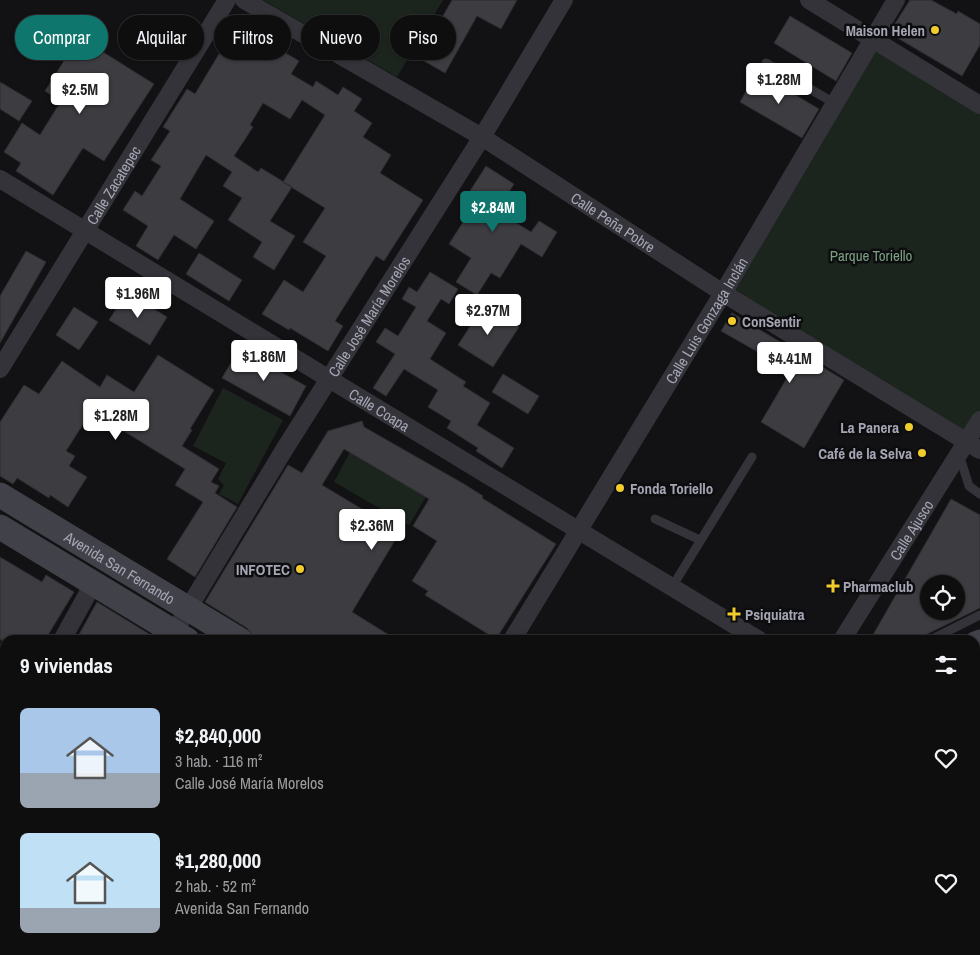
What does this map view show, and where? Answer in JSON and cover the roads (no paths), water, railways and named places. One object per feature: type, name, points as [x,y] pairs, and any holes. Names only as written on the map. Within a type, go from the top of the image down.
[{"type":"main road","name":"Avenida San Fernando","points":[[0,494],[232,635]]},
{"type":"main road","name":"Avenida San Fernando","points":[[0,527],[179,635]]},
{"type":"street","name":"Calle Zacatepec","points":[[0,369],[227,0]]},
{"type":"street","name":"Calle Peña Pobre","points":[[244,0],[482,137],[969,449]]},
{"type":"street","name":"Calle José María Morelos","points":[[181,635],[188,609],[279,459],[482,137],[564,0]]},
{"type":"street","points":[[809,0],[980,105]]},
{"type":"street","name":"Calle Luis Gonzaga Inclán","points":[[515,635],[723,293],[896,0]]},
{"type":"street","name":"Calle Coapa","points":[[0,179],[751,635]]},
{"type":"street","name":"Calle Ajusco","points":[[845,635],[969,449],[980,420]]},
{"type":"street","points":[[65,635],[93,584]]},
{"type":"lane","points":[[766,63],[834,103]]},
{"type":"lane","points":[[969,449],[969,486],[980,494]]},
{"type":"lane","points":[[672,587],[752,456]]},
{"type":"lane","points":[[655,519],[700,540]]},
{"type":"lane","points":[[940,635],[980,615]]},
{"type":"place","name":"Maison Helen","points":[[935,30]]},
{"type":"place","name":"ConSentir","points":[[732,321]]},
{"type":"place","name":"La Panera","points":[[909,427]]},
{"type":"place","name":"Café de la Selva","points":[[922,453]]},
{"type":"place","name":"Fonda Toriello","points":[[620,488]]},
{"type":"place","name":"INFOTEC","points":[[300,569]]},
{"type":"place","name":"Pharmaclub","points":[[833,586]]},
{"type":"place","name":"Psiquiatra","points":[[734,614]]},
{"type":"park label","name":"Parque Toriello","points":[[871,255]]}]
